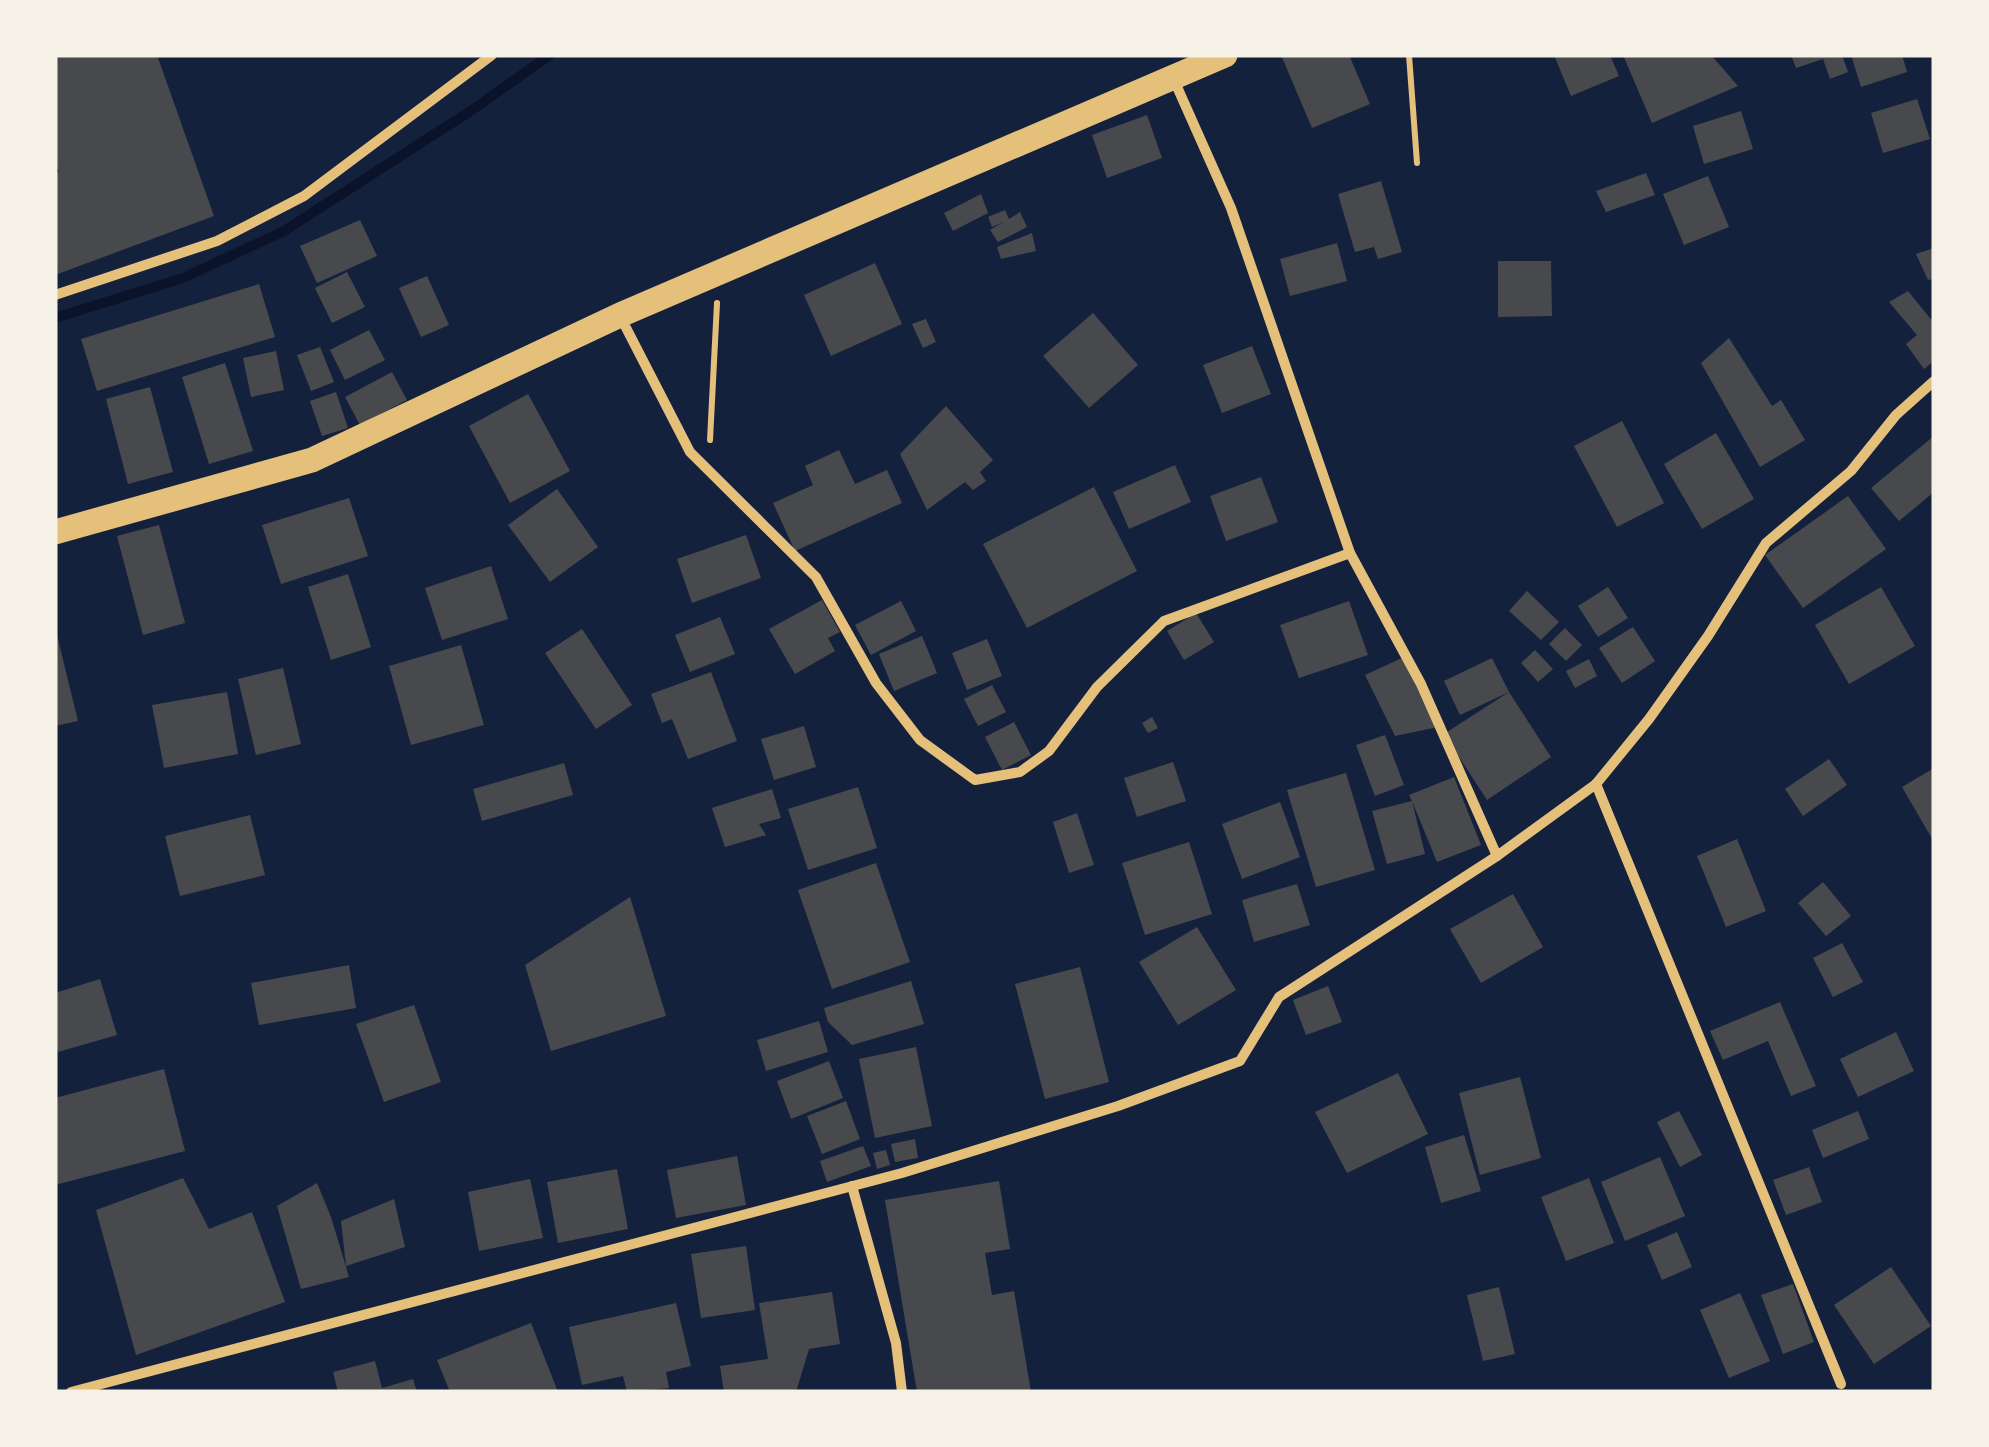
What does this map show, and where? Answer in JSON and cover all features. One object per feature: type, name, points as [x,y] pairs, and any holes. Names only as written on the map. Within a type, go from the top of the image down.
[{"type":"main road","points":[[55,532],[312,460],[620,315],[1225,55]]},
{"type":"street","points":[[55,294],[216,241],[304,196],[492,55]]},
{"type":"street","points":[[1174,80],[1231,208],[1350,553],[1422,684],[1497,856]]},
{"type":"street","points":[[620,315],[690,452],[816,577],[876,683],[920,740],[975,780],[1020,772],[1049,751],[1097,687],[1164,621],[1350,553]]},
{"type":"street","points":[[72,1392],[852,1186],[1118,1106],[1240,1060],[1279,998],[1497,856],[1596,784],[1649,719],[1708,636],[1766,543],[1850,472],[1896,414],[1934,380]]},
{"type":"street","points":[[1596,784],[1841,1384]]},
{"type":"street","points":[[852,1186],[896,1343],[902,1392]]},
{"type":"path","points":[[1409,55],[1417,164]]},
{"type":"path","points":[[708,472],[718,275]]},
{"type":"building","points":[[55,55],[157,55],[214,216],[55,275],[55,173],[59,172],[55,162]]},
{"type":"building","points":[[1281,55],[1349,55],[1370,104],[1312,128]]},
{"type":"building","points":[[1554,55],[1610,55],[1619,76],[1571,96]]},
{"type":"building","points":[[1623,55],[1711,55],[1738,86],[1652,123]]},
{"type":"building","points":[[1791,55],[1842,55],[1848,72],[1830,79],[1823,59],[1796,68]]},
{"type":"building","points":[[1851,55],[1902,55],[1907,72],[1861,87]]},
{"type":"building","points":[[1917,99],[1930,139],[1883,153],[1871,113]]},
{"type":"building","points":[[1741,111],[1753,149],[1704,164],[1693,126]]},
{"type":"building","points":[[1147,115],[1162,158],[1107,178],[1092,135]]},
{"type":"building","points":[[1646,173],[1655,195],[1606,212],[1596,191]]},
{"type":"building","points":[[1708,176],[1729,227],[1684,245],[1663,194]]},
{"type":"building","points":[[1381,181],[1402,252],[1378,259],[1374,247],[1355,252],[1338,194]]},
{"type":"building","points":[[981,194],[988,213],[953,231],[944,213]]},
{"type":"building","points":[[1005,210],[1009,219],[1020,212],[1027,227],[998,242],[990,230],[1003,222],[992,227],[988,217]]},
{"type":"building","points":[[360,220],[377,256],[317,283],[300,246]]},
{"type":"building","points":[[1032,233],[1036,251],[1001,259],[997,247]]},
{"type":"building","points":[[1337,243],[1347,281],[1290,296],[1280,259]]},
{"type":"building","points":[[1934,248],[1934,279],[1928,280],[1916,254]]},
{"type":"building","points":[[1498,261],[1551,261],[1552,316],[1498,317]]},
{"type":"building","points":[[875,263],[902,324],[831,356],[804,295]]},
{"type":"building","points":[[347,272],[365,307],[332,323],[315,288]]},
{"type":"building","points":[[427,276],[449,325],[421,337],[399,288]]},
{"type":"building","points":[[259,284],[275,337],[97,391],[81,339]]},
{"type":"building","points":[[1908,291],[1934,323],[1934,361],[1924,369],[1906,344],[1917,335],[1889,302]]},
{"type":"building","points":[[1093,313],[1138,365],[1089,408],[1043,356]]},
{"type":"building","points":[[926,319],[936,342],[923,348],[912,324]]},
{"type":"building","points":[[369,330],[385,360],[345,380],[330,350]]},
{"type":"building","points":[[1729,338],[1772,406],[1781,400],[1805,440],[1760,467],[1701,363]]},
{"type":"building","points":[[1252,346],[1271,394],[1222,413],[1203,365]]},
{"type":"building","points":[[320,347],[334,382],[311,391],[297,355]]},
{"type":"building","points":[[276,351],[284,390],[251,397],[243,358]]},
{"type":"building","points":[[225,363],[253,451],[209,464],[182,377]]},
{"type":"building","points":[[392,372],[407,400],[360,425],[345,397]]},
{"type":"building","points":[[150,387],[173,472],[128,484],[106,399]]},
{"type":"building","points":[[336,392],[348,428],[322,436],[310,401]]},
{"type":"building","points":[[528,394],[570,471],[510,503],[469,426]]},
{"type":"building","points":[[946,406],[993,460],[980,472],[986,481],[973,490],[965,482],[927,510],[900,454]]},
{"type":"building","points":[[1622,421],[1664,503],[1617,527],[1574,446]]},
{"type":"building","points":[[1716,433],[1754,499],[1702,529],[1664,464]]},
{"type":"building","points":[[1934,436],[1934,492],[1899,521],[1871,488]]},
{"type":"building","points":[[839,450],[855,484],[887,470],[902,503],[795,551],[773,503],[813,485],[805,466]]},
{"type":"building","points":[[1175,465],[1191,502],[1129,529],[1113,492]]},
{"type":"building","points":[[1261,477],[1278,522],[1226,541],[1210,496]]},
{"type":"building","points":[[1094,487],[1137,571],[1027,628],[983,544]]},
{"type":"building","points":[[557,489],[598,547],[550,582],[508,525]]},
{"type":"building","points":[[1848,496],[1886,549],[1803,608],[1765,555]]},
{"type":"building","points":[[349,498],[368,556],[281,584],[262,525]]},
{"type":"building","points":[[159,525],[185,623],[143,635],[117,536]]},
{"type":"building","points":[[746,535],[761,578],[692,603],[677,559]]},
{"type":"building","points":[[491,566],[508,619],[442,640],[425,588]]},
{"type":"building","points":[[348,574],[371,647],[331,660],[308,587]]},
{"type":"building","points":[[1608,587],[1628,618],[1598,637],[1578,606]]},
{"type":"building","points":[[1881,587],[1915,646],[1849,684],[1815,625]]},
{"type":"building","points":[[1527,591],[1559,622],[1541,640],[1509,611]]},
{"type":"building","points":[[822,600],[840,632],[828,638],[835,651],[795,674],[769,629]]},
{"type":"building","points":[[901,601],[916,631],[871,655],[855,625]]},
{"type":"building","points":[[1349,601],[1368,655],[1299,678],[1280,625]]},
{"type":"building","points":[[1196,613],[1214,642],[1184,660],[1167,631]]},
{"type":"building","points":[[720,617],[735,654],[690,672],[675,635]]},
{"type":"building","points":[[55,627],[78,721],[55,726]]},
{"type":"building","points":[[1633,627],[1655,661],[1622,683],[1599,648]]},
{"type":"building","points":[[1565,628],[1582,645],[1566,661],[1549,644]]},
{"type":"building","points":[[582,629],[632,705],[596,729],[545,653]]},
{"type":"building","points":[[922,636],[937,673],[894,691],[879,654]]},
{"type":"building","points":[[987,639],[1002,676],[967,690],[952,653]]},
{"type":"building","points":[[461,645],[484,725],[411,745],[389,666]]},
{"type":"building","points":[[1535,650],[1553,669],[1538,682],[1521,663]]},
{"type":"building","points":[[1404,657],[1438,727],[1395,736],[1365,675]]},
{"type":"building","points":[[1492,658],[1509,692],[1460,715],[1444,681]]},
{"type":"building","points":[[1589,659],[1597,676],[1575,688],[1566,671]]},
{"type":"building","points":[[283,668],[301,744],[256,755],[238,679]]},
{"type":"building","points":[[711,672],[737,741],[688,759],[672,719],[662,723],[651,694]]},
{"type":"building","points":[[992,685],[1006,712],[978,726],[964,699]]},
{"type":"building","points":[[227,692],[238,754],[164,768],[152,705]]},
{"type":"building","points":[[1509,692],[1551,757],[1487,800],[1444,734]]},
{"type":"building","points":[[1152,717],[1158,728],[1148,733],[1142,723]]},
{"type":"building","points":[[1014,722],[1031,755],[1002,770],[985,737]]},
{"type":"building","points":[[804,726],[816,767],[774,780],[761,739]]},
{"type":"building","points":[[1385,735],[1404,785],[1375,796],[1356,745]]},
{"type":"building","points":[[1829,759],[1847,785],[1803,816],[1785,789]]},
{"type":"building","points":[[1173,762],[1186,801],[1137,817],[1124,778]]},
{"type":"building","points":[[564,763],[573,795],[482,821],[473,789]]},
{"type":"building","points":[[1934,768],[1934,842],[1902,787]]},
{"type":"building","points":[[1346,773],[1375,870],[1316,887],[1287,790]]},
{"type":"building","points":[[1454,777],[1481,845],[1437,862],[1409,795]]},
{"type":"building","points":[[858,787],[877,848],[808,870],[788,809]]},
{"type":"building","points":[[772,789],[781,818],[759,824],[766,835],[725,847],[712,808]]},
{"type":"building","points":[[1412,801],[1425,854],[1387,864],[1372,811]]},
{"type":"building","points":[[1280,802],[1300,857],[1242,879],[1222,824]]},
{"type":"building","points":[[1077,813],[1094,865],[1069,873],[1053,822]]},
{"type":"building","points":[[250,815],[265,875],[180,896],[165,836]]},
{"type":"building","points":[[1737,839],[1766,911],[1726,927],[1697,856]]},
{"type":"building","points":[[1189,842],[1212,914],[1145,935],[1122,863]]},
{"type":"building","points":[[876,863],[910,962],[832,989],[798,890]]},
{"type":"building","points":[[1823,882],[1851,916],[1826,936],[1798,903]]},
{"type":"building","points":[[1297,884],[1310,925],[1254,942],[1242,900]]},
{"type":"building","points":[[1513,894],[1543,947],[1481,983],[1450,929]]},
{"type":"building","points":[[630,897],[666,1016],[551,1051],[525,965]]},
{"type":"building","points":[[1197,927],[1236,990],[1178,1025],[1139,962]]},
{"type":"building","points":[[1842,943],[1863,982],[1833,997],[1813,958]]},
{"type":"building","points":[[349,965],[356,1008],[259,1025],[251,983]]},
{"type":"building","points":[[1080,967],[1109,1082],[1045,1099],[1015,984]]},
{"type":"building","points":[[100,979],[117,1035],[58,1052],[55,993]]},
{"type":"building","points":[[911,981],[924,1024],[852,1045],[828,1022],[824,1008]]},
{"type":"building","points":[[1328,986],[1342,1022],[1306,1035],[1293,1000]]},
{"type":"building","points":[[1780,1002],[1816,1086],[1791,1096],[1768,1041],[1723,1060],[1710,1031]]},
{"type":"building","points":[[414,1005],[441,1082],[384,1102],[356,1024]]},
{"type":"building","points":[[819,1021],[828,1052],[766,1071],[757,1040]]},
{"type":"building","points":[[1896,1032],[1914,1071],[1858,1097],[1840,1059]]},
{"type":"building","points":[[916,1047],[932,1126],[875,1138],[859,1059]]},
{"type":"building","points":[[829,1061],[843,1098],[791,1119],[777,1081]]},
{"type":"building","points":[[164,1069],[185,1151],[55,1185],[55,1098]]},
{"type":"building","points":[[1398,1073],[1428,1134],[1347,1173],[1315,1112]]},
{"type":"building","points":[[1520,1077],[1541,1158],[1480,1175],[1459,1093]]},
{"type":"building","points":[[846,1101],[860,1139],[822,1154],[807,1116]]},
{"type":"building","points":[[1679,1111],[1702,1155],[1680,1167],[1657,1122]]},
{"type":"building","points":[[1858,1111],[1869,1139],[1823,1158],[1812,1130]]},
{"type":"building","points":[[1464,1135],[1481,1191],[1441,1203],[1425,1147]]},
{"type":"building","points":[[915,1139],[918,1158],[895,1162],[891,1144]]},
{"type":"building","points":[[863,1146],[871,1166],[827,1182],[820,1161]]},
{"type":"building","points":[[886,1150],[890,1165],[877,1169],[873,1153]]},
{"type":"building","points":[[737,1156],[746,1205],[676,1218],[667,1170]]},
{"type":"building","points":[[1660,1157],[1685,1216],[1625,1241],[1601,1182]]},
{"type":"building","points":[[1809,1167],[1822,1202],[1786,1215],[1773,1180]]},
{"type":"building","points":[[617,1169],[628,1229],[558,1243],[547,1182]]},
{"type":"building","points":[[183,1178],[209,1229],[252,1212],[285,1302],[136,1355],[96,1210]]},
{"type":"building","points":[[1589,1178],[1614,1243],[1566,1261],[1541,1197]]},
{"type":"building","points":[[530,1179],[543,1238],[479,1251],[468,1192]]},
{"type":"building","points":[[999,1181],[1010,1249],[985,1253],[992,1295],[1014,1291],[1031,1392],[917,1392],[885,1200]]},
{"type":"building","points":[[317,1183],[349,1277],[301,1289],[277,1206]]},
{"type":"building","points":[[394,1199],[405,1247],[346,1266],[341,1221]]},
{"type":"building","points":[[1677,1232],[1692,1267],[1662,1280],[1647,1245]]},
{"type":"building","points":[[746,1246],[755,1310],[701,1318],[691,1254]]},
{"type":"building","points":[[1891,1267],[1931,1326],[1874,1364],[1834,1305]]},
{"type":"building","points":[[1793,1284],[1814,1342],[1783,1354],[1761,1295]]},
{"type":"building","points":[[1499,1287],[1515,1354],[1483,1361],[1467,1295]]},
{"type":"building","points":[[832,1292],[840,1344],[809,1349],[796,1392],[724,1392],[720,1366],[768,1359],[759,1303]]},
{"type":"building","points":[[1740,1293],[1770,1361],[1729,1378],[1700,1310]]},
{"type":"building","points":[[676,1303],[691,1366],[666,1372],[669,1388],[627,1392],[623,1376],[582,1385],[569,1327]]},
{"type":"building","points":[[531,1323],[558,1392],[450,1392],[437,1360]]},
{"type":"building","points":[[375,1361],[382,1388],[413,1379],[417,1392],[338,1392],[333,1372]]},
{"type":"waterway","points":[[55,318],[183,278],[284,231],[550,55]]}]
